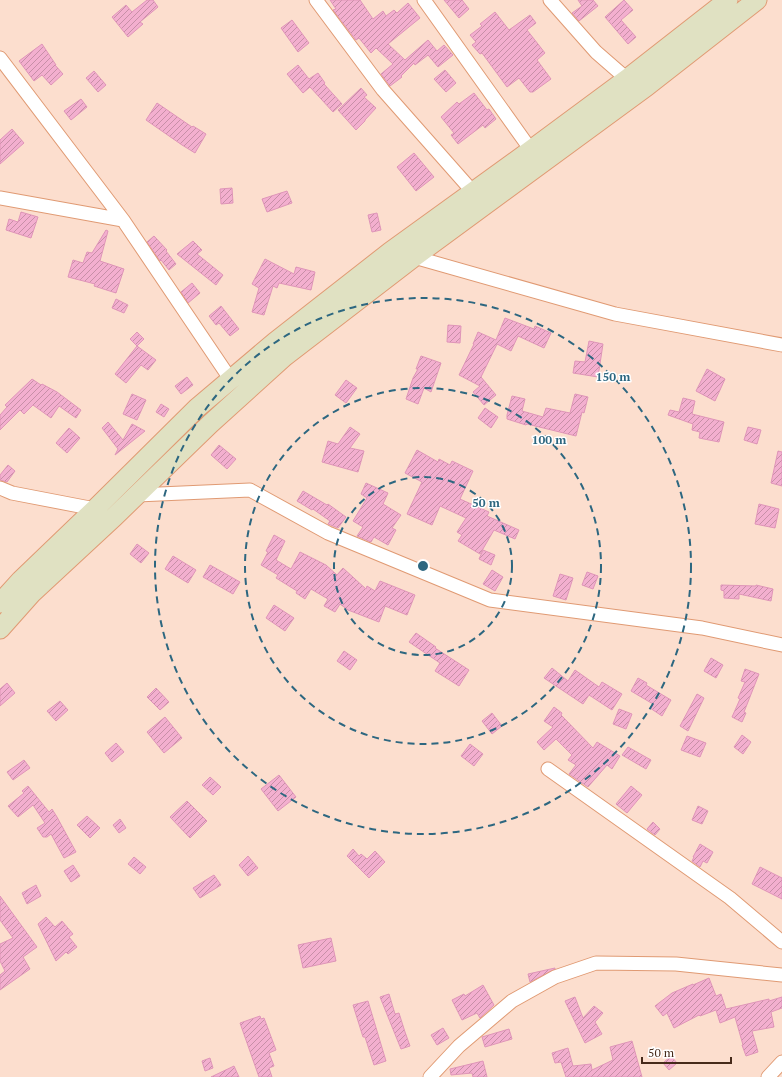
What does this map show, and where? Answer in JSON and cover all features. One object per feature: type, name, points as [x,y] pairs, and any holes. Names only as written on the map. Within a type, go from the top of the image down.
[{"type":"main road","points":[[0,603],[21,580],[197,408],[275,342],[390,252],[627,79],[728,0]]},
{"type":"main road","points":[[0,629],[32,593],[137,495],[210,424],[284,357],[414,257],[647,86],[757,0]]},
{"type":"street","points":[[316,0],[383,90],[473,192]]},
{"type":"street","points":[[424,0],[531,150]]},
{"type":"street","points":[[550,0],[596,52],[627,79],[647,86]]},
{"type":"street","points":[[0,58],[123,220],[231,380]]},
{"type":"street","points":[[0,198],[123,220]]},
{"type":"street","points":[[414,257],[615,314],[782,345]]},
{"type":"street","points":[[0,488],[12,493],[95,509]]},
{"type":"street","points":[[137,495],[250,490],[328,533],[490,600],[702,628],[782,644]]},
{"type":"street","points":[[548,769],[730,898],[782,942]]},
{"type":"street","points":[[430,1077],[459,1046],[512,1001],[555,977],[596,963],[676,964],[782,975]]},
{"type":"street","points":[[768,1077],[782,1062]]},
{"type":"building","points":[[147,0],[153,0],[158,7],[140,22],[143,24],[128,37],[112,17],[126,5],[132,12]]},
{"type":"building","points":[[330,0],[360,0],[373,19],[383,11],[386,16],[394,10],[397,13],[408,3],[420,18],[388,44],[405,60],[428,40],[437,51],[444,45],[453,55],[438,67],[428,55],[415,65],[414,63],[401,76],[402,77],[390,86],[381,74],[393,64],[376,48],[371,53],[359,38],[356,40],[333,10],[336,9]]},
{"type":"building","points":[[444,0],[462,0],[469,9],[459,18]]},
{"type":"building","points":[[578,0],[593,0],[598,6],[579,21],[572,13],[582,6]]},
{"type":"building","points":[[624,0],[633,10],[621,20],[636,37],[628,44],[605,17]]},
{"type":"building","points":[[495,12],[509,30],[530,15],[536,23],[527,30],[545,53],[537,60],[551,79],[533,92],[530,92],[519,78],[507,87],[482,53],[480,54],[472,45],[476,42],[470,35],[482,26],[480,24]]},
{"type":"building","points":[[292,20],[309,43],[298,52],[281,28]]},
{"type":"building","points":[[42,44],[55,65],[63,74],[51,85],[42,75],[34,81],[19,61]]},
{"type":"building","points":[[298,65],[309,79],[318,73],[325,83],[324,84],[342,104],[333,112],[310,87],[303,93],[287,74]]},
{"type":"building","points":[[445,70],[456,83],[446,92],[434,79]]},
{"type":"building","points":[[94,71],[106,85],[98,92],[86,78]]},
{"type":"building","points":[[361,88],[367,95],[364,97],[376,108],[356,130],[338,110]]},
{"type":"building","points":[[474,93],[496,119],[485,128],[483,125],[458,144],[451,135],[454,133],[441,117],[457,102],[459,104]]},
{"type":"building","points":[[81,99],[87,107],[71,120],[64,111]]},
{"type":"building","points":[[157,103],[192,127],[193,126],[206,134],[195,153],[146,120]]},
{"type":"building","points":[[12,129],[24,143],[0,164],[0,140]]},
{"type":"building","points":[[414,153],[434,177],[416,191],[397,167]]},
{"type":"building","points":[[232,188],[233,203],[221,204],[220,189]]},
{"type":"building","points":[[287,191],[292,203],[267,212],[262,199]]},
{"type":"building","points":[[21,212],[38,217],[31,238],[6,230],[9,219],[18,222]]},
{"type":"building","points":[[377,213],[381,230],[372,232],[368,215]]},
{"type":"building","points":[[106,230],[108,231],[100,261],[124,269],[116,293],[94,286],[95,284],[68,277],[73,260],[83,263],[87,252],[92,253]]},
{"type":"building","points":[[154,236],[167,250],[166,251],[176,264],[169,270],[161,260],[160,261],[147,242]]},
{"type":"building","points":[[193,241],[202,250],[197,254],[223,275],[216,285],[177,254]]},
{"type":"building","points":[[265,259],[294,274],[296,267],[315,272],[311,290],[279,283],[277,288],[273,286],[264,315],[252,312],[259,288],[252,284]]},
{"type":"building","points":[[192,283],[200,293],[188,303],[181,292]]},
{"type":"building","points":[[116,299],[128,305],[124,313],[112,308]]},
{"type":"building","points":[[221,306],[239,329],[230,336],[219,323],[216,325],[209,316]]},
{"type":"building","points":[[505,318],[534,329],[535,326],[551,333],[544,348],[518,336],[511,351],[497,344],[481,377],[496,395],[484,405],[473,392],[480,386],[459,375],[478,332],[496,340]]},
{"type":"building","points":[[448,325],[461,326],[460,343],[447,342]]},
{"type":"building","points":[[137,332],[144,339],[137,346],[130,339]]},
{"type":"building","points":[[589,341],[603,344],[598,377],[573,373],[575,361],[585,362]]},
{"type":"building","points":[[137,346],[156,360],[148,370],[141,365],[126,383],[115,374]]},
{"type":"building","points":[[421,356],[441,363],[431,392],[424,388],[418,404],[406,399],[413,378],[418,369],[416,369]]},
{"type":"building","points":[[707,369],[725,379],[715,401],[696,391]]},
{"type":"building","points":[[187,377],[193,385],[181,394],[175,386]]},
{"type":"building","points":[[32,379],[57,392],[81,410],[76,418],[59,406],[51,418],[33,405],[24,414],[20,410],[0,430],[0,415],[7,407],[5,405]]},
{"type":"building","points":[[346,380],[357,388],[346,403],[335,395]]},
{"type":"building","points":[[132,394],[146,400],[137,420],[123,414]]},
{"type":"building","points":[[575,394],[588,397],[584,413],[582,412],[576,436],[526,425],[507,419],[512,396],[525,399],[522,411],[543,417],[546,408],[570,413]]},
{"type":"building","points":[[683,398],[695,401],[692,414],[724,422],[719,442],[699,438],[700,432],[692,430],[693,424],[668,415],[670,410],[679,412]]},
{"type":"building","points":[[161,404],[169,409],[164,417],[156,412]]},
{"type":"building","points":[[485,408],[498,417],[491,428],[478,418]]},
{"type":"building","points":[[108,422],[123,440],[132,424],[145,431],[115,455],[118,449],[102,428]]},
{"type":"building","points":[[350,427],[360,434],[350,448],[364,451],[358,472],[322,462],[328,441],[338,444]]},
{"type":"building","points":[[748,427],[761,430],[757,444],[744,440]]},
{"type":"building","points":[[69,428],[80,438],[67,453],[56,443]]},
{"type":"building","points":[[219,445],[236,459],[227,469],[211,455]]},
{"type":"building","points":[[417,450],[438,462],[439,459],[450,465],[452,461],[473,471],[460,499],[489,512],[487,516],[519,530],[515,539],[494,530],[480,554],[458,541],[462,535],[457,532],[466,518],[440,506],[432,525],[407,514],[422,482],[405,473]]},
{"type":"building","points":[[778,451],[782,452],[782,486],[771,483]]},
{"type":"building","points":[[8,465],[15,471],[7,482],[0,480],[0,475]]},
{"type":"building","points":[[366,483],[388,493],[383,504],[401,515],[392,528],[396,530],[388,545],[374,537],[371,542],[357,536],[363,527],[353,521],[367,498],[361,494]]},
{"type":"building","points":[[303,491],[327,505],[328,504],[346,517],[338,528],[328,524],[330,521],[313,509],[312,510],[297,501]]},
{"type":"building","points":[[759,504],[779,509],[775,528],[755,524]]},
{"type":"building","points":[[274,535],[285,541],[276,560],[291,569],[300,552],[326,565],[337,575],[343,568],[366,589],[367,586],[375,591],[380,581],[415,595],[407,615],[385,606],[379,622],[348,610],[340,604],[335,612],[324,606],[328,599],[311,589],[305,599],[296,593],[297,591],[276,578],[278,575],[261,565],[268,552],[266,551]]},
{"type":"building","points":[[137,544],[149,553],[141,563],[130,554]]},
{"type":"building","points":[[483,550],[495,555],[491,565],[479,559]]},
{"type":"building","points":[[173,556],[196,570],[188,583],[165,569]]},
{"type":"building","points":[[210,565],[240,582],[233,594],[203,577]]},
{"type":"building","points":[[492,570],[503,577],[495,591],[483,584]]},
{"type":"building","points":[[587,572],[598,576],[593,589],[582,585]]},
{"type":"building","points":[[560,574],[573,578],[566,600],[553,596]]},
{"type":"building","points":[[721,585],[756,585],[773,589],[771,601],[739,594],[739,599],[724,598],[724,591],[721,590]]},
{"type":"building","points":[[274,605],[294,618],[285,631],[266,618]]},
{"type":"building","points":[[416,633],[436,647],[435,648],[469,670],[459,686],[435,671],[440,663],[409,642]]},
{"type":"building","points":[[344,651],[357,660],[350,670],[337,661]]},
{"type":"building","points":[[711,658],[723,665],[716,678],[704,671]]},
{"type":"building","points":[[552,668],[568,681],[575,670],[599,687],[602,682],[622,694],[612,710],[589,695],[583,704],[544,678]]},
{"type":"building","points":[[745,669],[759,674],[744,712],[746,713],[742,722],[732,717],[740,699],[738,698],[745,682],[741,681]]},
{"type":"building","points":[[638,678],[647,683],[646,685],[671,700],[662,716],[650,708],[653,704],[631,691]]},
{"type":"building","points":[[7,683],[15,693],[0,706],[0,689]]},
{"type":"building","points":[[156,688],[169,702],[160,710],[147,697]]},
{"type":"building","points":[[697,694],[704,698],[688,731],[680,726]]},
{"type":"building","points":[[60,701],[68,710],[56,721],[47,711]]},
{"type":"building","points":[[554,707],[562,713],[561,715],[593,748],[597,742],[620,756],[612,769],[607,765],[588,787],[569,774],[576,765],[568,760],[572,755],[556,739],[544,750],[537,742],[553,727],[544,721]]},
{"type":"building","points":[[619,709],[632,714],[626,729],[613,724]]},
{"type":"building","points":[[492,713],[502,726],[492,734],[482,721]]},
{"type":"building","points":[[165,717],[182,738],[164,753],[147,732]]},
{"type":"building","points":[[742,735],[751,742],[743,754],[734,747]]},
{"type":"building","points":[[687,736],[706,743],[700,757],[681,750]]},
{"type":"building","points":[[116,743],[124,752],[112,762],[105,753]]},
{"type":"building","points":[[470,744],[483,754],[474,766],[461,756]]},
{"type":"building","points":[[628,747],[651,760],[646,769],[622,755]]},
{"type":"building","points":[[24,760],[30,768],[13,780],[7,772]]},
{"type":"building","points":[[279,775],[296,797],[278,811],[261,789]]},
{"type":"building","points":[[210,777],[221,787],[213,795],[202,785]]},
{"type":"building","points":[[28,786],[49,812],[52,809],[76,852],[64,858],[51,834],[47,837],[43,837],[37,828],[45,823],[33,805],[18,817],[8,806],[24,793],[22,791]]},
{"type":"building","points":[[631,786],[642,795],[627,813],[616,804]]},
{"type":"building","points":[[187,801],[207,821],[190,838],[170,817]]},
{"type":"building","points":[[698,806],[708,811],[702,824],[692,820]]},
{"type":"building","points":[[87,816],[100,828],[90,838],[77,825]]},
{"type":"building","points":[[120,819],[126,828],[119,833],[113,825]]},
{"type":"building","points":[[653,822],[660,829],[655,835],[647,829]]},
{"type":"building","points":[[700,844],[713,852],[707,863],[703,861],[700,867],[692,861]]},
{"type":"building","points":[[353,849],[359,856],[361,854],[367,859],[375,851],[385,862],[369,878],[347,856]]},
{"type":"building","points":[[248,856],[258,868],[248,876],[239,865]]},
{"type":"building","points":[[134,857],[146,867],[140,874],[128,864]]},
{"type":"building","points":[[73,865],[80,876],[71,882],[64,871]]},
{"type":"building","points":[[760,867],[782,878],[782,899],[752,884]]},
{"type":"building","points":[[214,875],[221,885],[200,898],[193,888]]},
{"type":"building","points":[[36,885],[41,896],[27,904],[22,893]]},
{"type":"building","points":[[0,896],[37,947],[23,957],[30,969],[0,990],[0,975],[5,971],[0,961],[0,944],[13,938],[0,920]]},
{"type":"building","points":[[46,917],[55,927],[62,921],[73,934],[69,937],[77,947],[68,954],[66,952],[56,961],[38,924]]},
{"type":"building","points":[[331,938],[336,961],[303,968],[298,945]]},
{"type":"building","points":[[555,969],[530,982],[528,974]]},
{"type":"building","points":[[709,978],[716,996],[721,994],[726,1009],[782,997],[782,1008],[771,1012],[774,1027],[752,1031],[758,1052],[746,1056],[735,1017],[720,1023],[716,1010],[700,1016],[699,1015],[674,1028],[667,1013],[663,1016],[655,1006],[672,993]]},
{"type":"building","points":[[483,985],[494,1005],[480,1018],[477,1013],[462,1020],[452,1000],[464,994],[465,996]]},
{"type":"building","points":[[389,994],[395,1014],[399,1013],[410,1046],[401,1049],[380,997]]},
{"type":"building","points":[[575,997],[583,1018],[594,1006],[603,1013],[595,1022],[602,1034],[585,1043],[565,1001]]},
{"type":"building","points":[[368,1001],[386,1061],[374,1065],[353,1005]]},
{"type":"building","points":[[260,1016],[261,1019],[264,1018],[276,1050],[269,1053],[274,1066],[269,1068],[272,1077],[259,1077],[240,1023]]},
{"type":"building","points":[[443,1028],[449,1038],[437,1045],[431,1035]]},
{"type":"building","points":[[509,1029],[512,1039],[485,1047],[482,1037]]},
{"type":"building","points":[[632,1041],[642,1077],[566,1077],[561,1062],[555,1063],[552,1053],[568,1048],[573,1066],[591,1064],[592,1070],[613,1060],[610,1047]]},
{"type":"building","points":[[671,1056],[677,1063],[669,1070],[663,1063]]},
{"type":"building","points":[[210,1058],[213,1068],[205,1071],[202,1061]]},
{"type":"building","points":[[483,1061],[487,1077],[473,1077],[472,1073],[451,1075],[450,1069]]},
{"type":"building","points":[[234,1066],[239,1077],[211,1077]]}]
